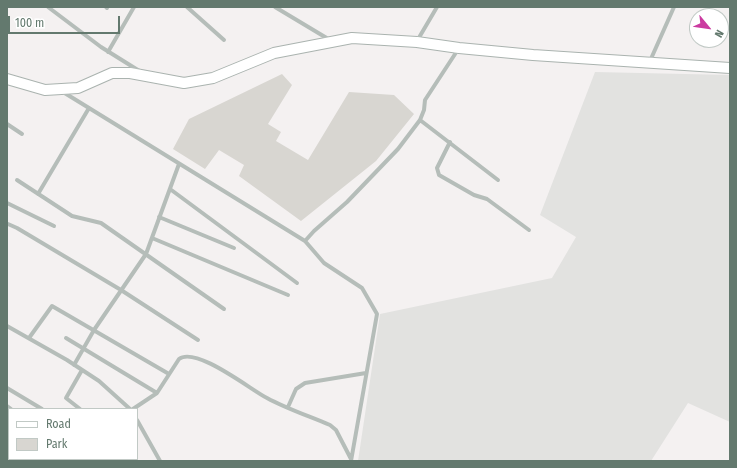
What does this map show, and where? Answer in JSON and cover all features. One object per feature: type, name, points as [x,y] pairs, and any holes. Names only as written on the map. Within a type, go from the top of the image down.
[{"type":"street","points":[[48,7],[108,52],[149,77]]},
{"type":"street","points":[[108,52],[134,7]]},
{"type":"street","points":[[187,7],[224,40]]},
{"type":"street","points":[[275,7],[332,42]]},
{"type":"street","points":[[417,42],[436,7]]},
{"type":"street","points":[[650,64],[674,7]]},
{"type":"street","points":[[7,79],[45,90],[78,88],[112,73],[130,73],[184,83],[214,78],[274,53],[352,38],[417,42],[459,48],[650,64],[730,68]]},
{"type":"street","points":[[305,241],[314,230],[347,202],[394,154],[420,120],[424,110],[425,100],[459,48]]},
{"type":"street","points":[[59,89],[305,241],[324,263],[362,288],[377,314],[351,460]]},
{"type":"street","points":[[38,194],[89,108]]},
{"type":"street","points":[[420,120],[498,180]]},
{"type":"street","points":[[7,124],[22,134]]},
{"type":"street","points":[[450,142],[437,168],[439,175],[474,195],[486,199],[529,230]]},
{"type":"street","points":[[74,365],[94,330],[146,254],[179,164]]},
{"type":"street","points":[[17,180],[72,216],[101,223],[224,309]]},
{"type":"street","points":[[170,189],[297,283]]},
{"type":"street","points":[[7,204],[54,226]]},
{"type":"street","points":[[159,217],[234,248]]},
{"type":"street","points":[[8,224],[121,290],[198,340]]},
{"type":"street","points":[[152,238],[288,295]]},
{"type":"street","points":[[29,338],[52,306],[169,374]]},
{"type":"street","points":[[7,326],[99,381],[129,408]]},
{"type":"street","points":[[66,338],[157,393]]},
{"type":"street","points":[[134,408],[157,393],[179,359],[187,357],[213,364],[267,398],[334,428],[351,460]]},
{"type":"street","points":[[79,408],[66,398],[82,370]]},
{"type":"street","points":[[288,407],[296,389],[305,383],[366,374]]},
{"type":"street","points":[[7,388],[40,408]]},
{"type":"street","points":[[138,422],[160,461]]},
{"type":"shaded area","points":[[595,72],[730,75],[730,422],[688,403],[651,461],[358,461],[380,314],[552,278],[576,237],[540,215]]},
{"type":"green space","points":[[282,74],[292,85],[268,124],[281,132],[276,141],[308,160],[349,92],[394,95],[414,114],[376,161],[301,221],[239,176],[244,165],[219,150],[205,169],[173,149],[189,119]]}]
